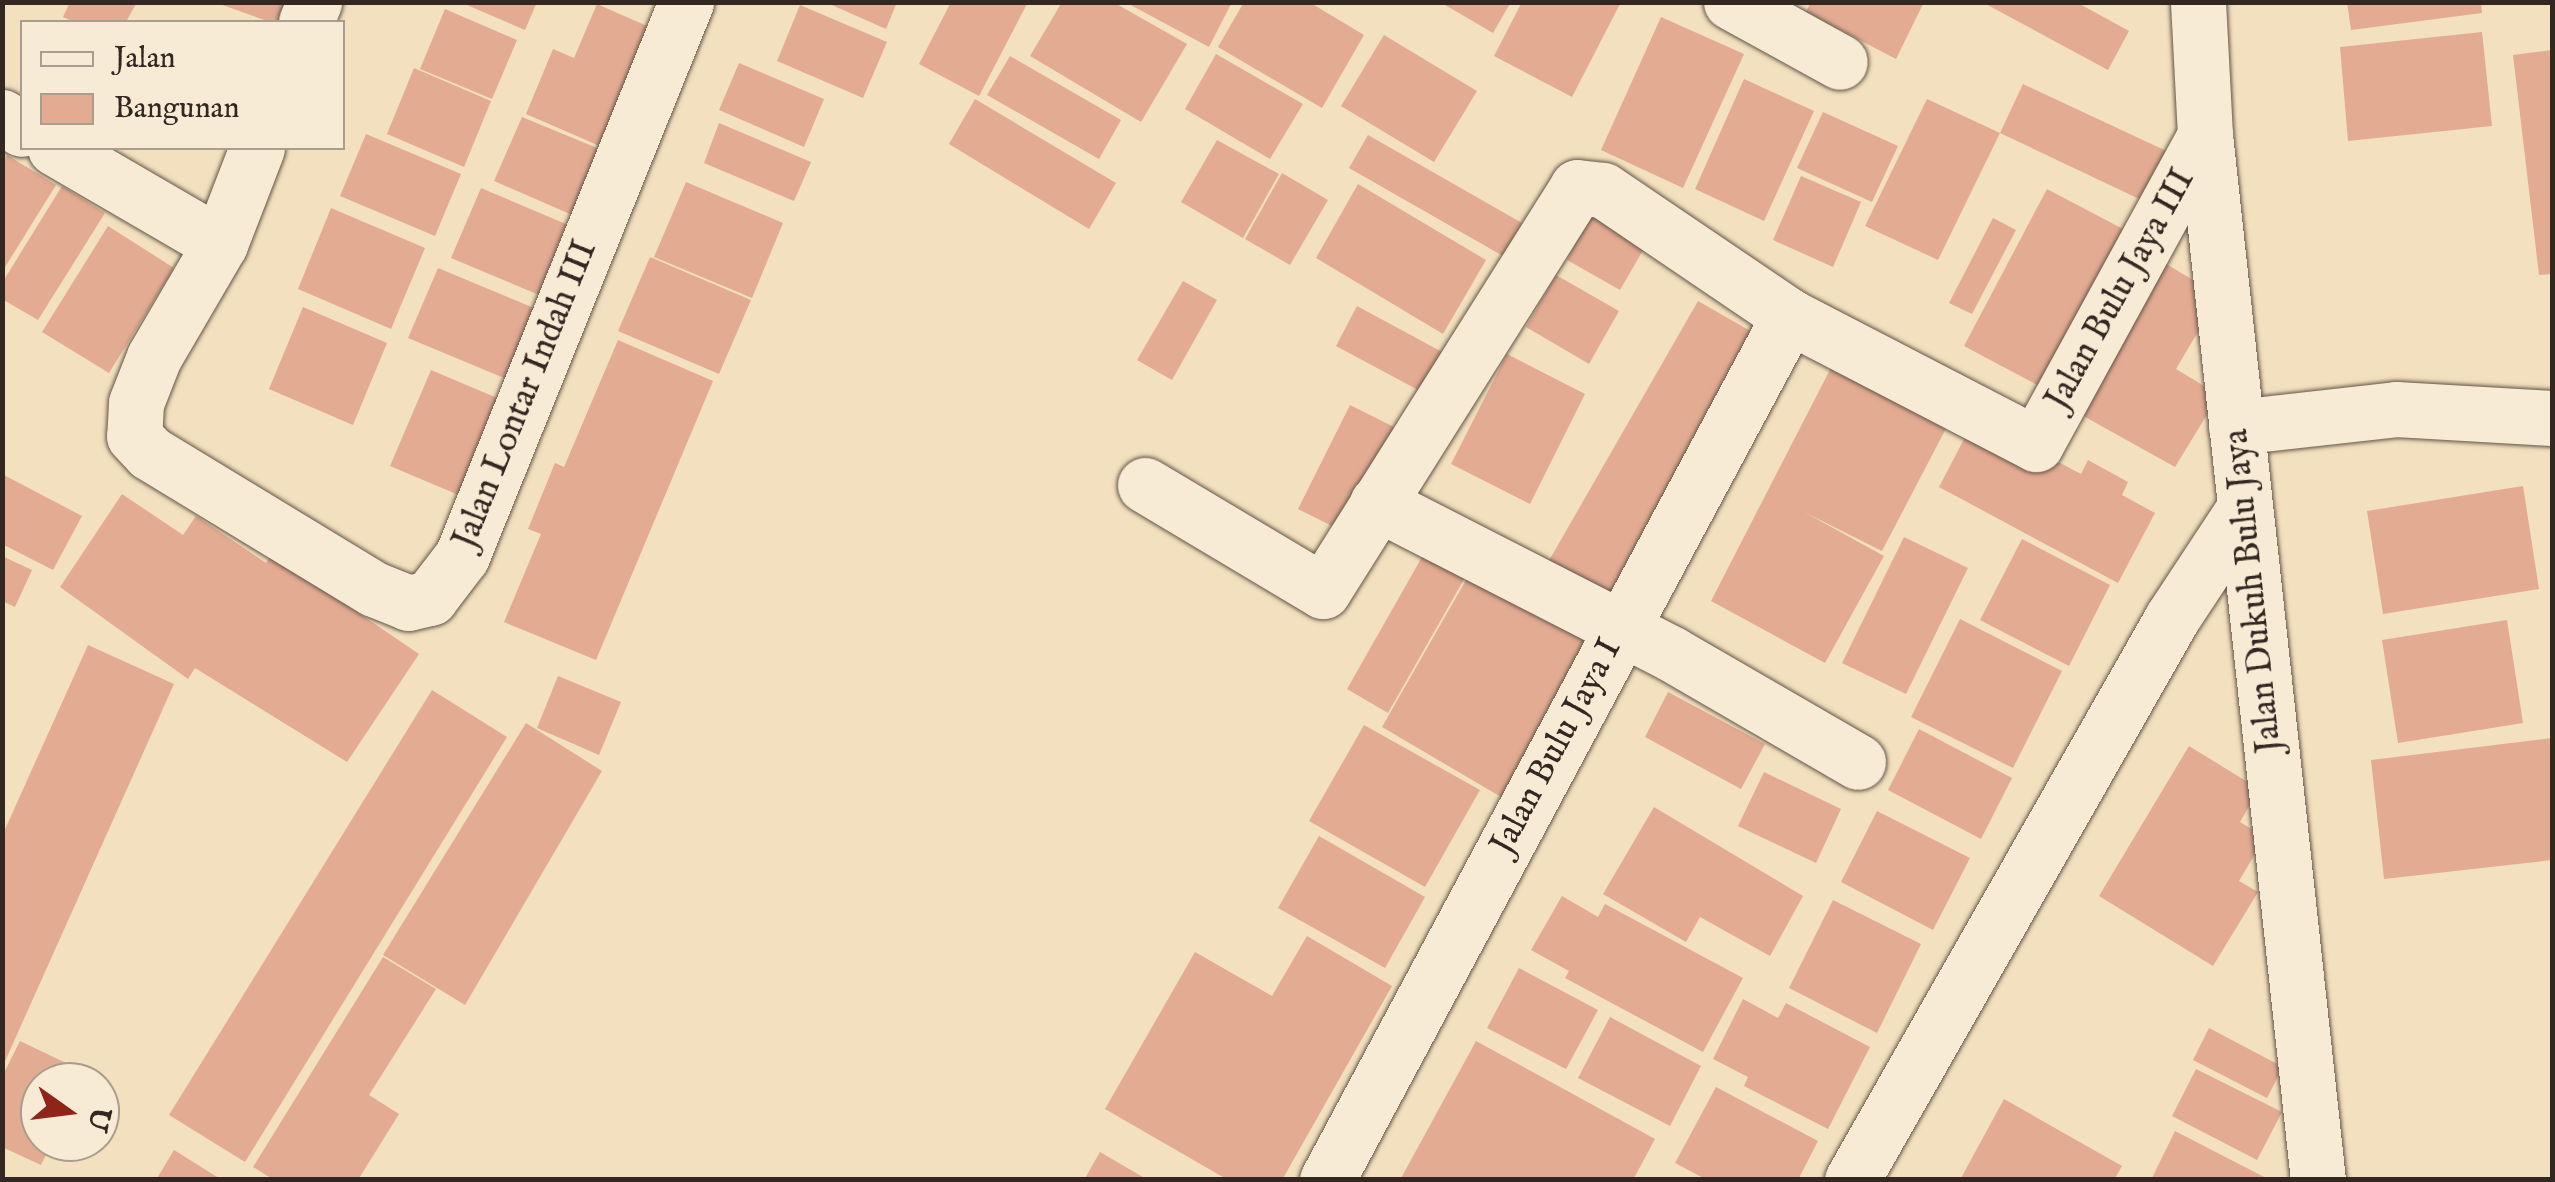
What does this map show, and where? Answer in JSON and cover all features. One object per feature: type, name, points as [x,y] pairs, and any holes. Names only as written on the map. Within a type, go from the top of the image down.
[{"type":"street","name":"Jalan Lontar Indah III","points":[[220,244],[154,357],[136,403],[134,436],[150,453],[374,589],[408,602],[430,598],[462,556],[686,2]]},
{"type":"street","name":"Jalan Dukuh Bulu Jaya","points":[[2198,2],[2205,135],[2318,1180]]},
{"type":"street","points":[[1765,11],[1840,62]]},
{"type":"street","name":"Jalan Bulu Jaya III","points":[[1789,316],[2036,444],[2205,135]]},
{"type":"street","points":[[58,150],[220,244],[256,150]]},
{"type":"street","points":[[1146,485],[1323,591],[1577,187],[1603,190],[1789,316]]},
{"type":"street","name":"Jalan Bulu Jaya I","points":[[1327,1180],[1789,316]]},
{"type":"street","points":[[2236,427],[2396,409],[2552,418]]},
{"type":"street","points":[[1377,503],[1620,630],[1858,762]]},
{"type":"street","points":[[1852,1180],[2172,618],[2244,509]]},
{"type":"building","points":[[70,2],[137,2],[127,20],[63,17]]},
{"type":"building","points":[[214,2],[303,2],[297,20],[264,20]]},
{"type":"building","points":[[460,2],[537,2],[525,30]]},
{"type":"building","points":[[825,2],[897,2],[886,29]]},
{"type":"building","points":[[951,2],[1028,2],[979,96],[919,64]]},
{"type":"building","points":[[1062,2],[1113,2],[1187,44],[1141,122],[1030,56]]},
{"type":"building","points":[[1125,2],[1232,2],[1209,47]]},
{"type":"building","points":[[1244,2],[1309,2],[1364,35],[1322,108],[1218,47]]},
{"type":"building","points":[[1440,2],[1511,2],[1493,33]]},
{"type":"building","points":[[1522,2],[1621,2],[1572,97],[1494,56]]},
{"type":"building","points":[[1811,2],[1924,2],[1896,59],[1806,12]]},
{"type":"building","points":[[1982,2],[2076,2],[2129,31],[2108,70]]},
{"type":"building","points":[[2347,2],[2481,2],[2482,13],[2351,30]]},
{"type":"building","points":[[597,4],[663,33],[609,150],[526,114],[553,49],[574,58]]},
{"type":"building","points":[[800,5],[887,42],[863,98],[777,61]]},
{"type":"building","points":[[445,9],[517,40],[492,99],[420,69]]},
{"type":"building","points":[[1661,17],[1744,54],[1683,188],[1601,150]]},
{"type":"building","points":[[2482,32],[2492,126],[2348,141],[2340,47]]},
{"type":"building","points":[[1384,35],[1477,91],[1434,162],[1341,106]]},
{"type":"building","points":[[2552,50],[2552,274],[2539,275],[2513,55]]},
{"type":"building","points":[[1216,54],[1303,104],[1270,159],[1185,109]]},
{"type":"building","points":[[1010,56],[1121,120],[1099,159],[987,95]]},
{"type":"building","points":[[739,63],[824,99],[804,147],[719,110]]},
{"type":"building","points":[[414,68],[491,101],[464,167],[387,134]]},
{"type":"building","points":[[1744,79],[1814,111],[1764,221],[1695,189]]},
{"type":"building","points":[[2023,84],[2175,155],[2152,205],[2000,133]]},
{"type":"building","points":[[975,99],[1116,183],[1089,229],[949,144]]},
{"type":"building","points":[[1927,99],[2000,133],[1938,260],[1865,226]]},
{"type":"building","points":[[1823,112],[1898,146],[1872,202],[1797,168]]},
{"type":"building","points":[[522,117],[614,155],[586,221],[494,181]]},
{"type":"building","points":[[719,123],[811,162],[794,201],[704,163]]},
{"type":"building","points":[[366,134],[461,174],[435,236],[340,196]]},
{"type":"building","points":[[1368,135],[1522,223],[1503,256],[1349,168]]},
{"type":"building","points":[[1217,140],[1279,174],[1243,238],[1181,202]]},
{"type":"building","points":[[7,155],[56,185],[2,272],[2,162]]},
{"type":"building","points":[[1282,173],[1328,200],[1290,265],[1245,239]]},
{"type":"building","points":[[1801,176],[1861,202],[1833,267],[1773,240]]},
{"type":"building","points":[[686,182],[783,223],[752,298],[654,257]]},
{"type":"building","points":[[1358,184],[1486,260],[1443,334],[1316,258]]},
{"type":"building","points":[[62,186],[105,213],[38,320],[2,299],[2,283]]},
{"type":"building","points":[[481,188],[573,227],[544,297],[451,258]]},
{"type":"building","points":[[2047,189],[2123,229],[2039,386],[1964,346]]},
{"type":"building","points":[[331,208],[425,248],[391,329],[298,289]]},
{"type":"building","points":[[1591,214],[1646,245],[1620,290],[1567,260]]},
{"type":"building","points":[[1993,218],[2016,230],[1972,314],[1949,303]]},
{"type":"building","points":[[108,226],[174,268],[109,373],[42,332]]},
{"type":"building","points":[[650,257],[751,300],[719,374],[618,331]]},
{"type":"building","points":[[2160,260],[2219,296],[2176,369],[2219,395],[2175,467],[2069,408]]},
{"type":"building","points":[[438,268],[546,313],[516,383],[408,338]]},
{"type":"building","points":[[1556,275],[1619,311],[1589,364],[1526,327]]},
{"type":"building","points":[[1183,281],[1217,300],[1172,380],[1137,360]]},
{"type":"building","points":[[1698,301],[1766,340],[1608,618],[1539,578]]},
{"type":"building","points":[[1357,306],[1455,359],[1433,398],[1336,346]]},
{"type":"building","points":[[303,307],[387,343],[353,425],[269,389]]},
{"type":"building","points":[[618,340],[713,381],[596,660],[504,622],[541,534],[528,529],[555,463],[564,467]]},
{"type":"building","points":[[1507,354],[1585,394],[1530,504],[1451,464]]},
{"type":"building","points":[[1837,356],[1952,417],[1882,551],[1804,512],[1884,556],[1825,663],[1711,601]]},
{"type":"building","points":[[431,370],[509,403],[468,499],[390,466]]},
{"type":"building","points":[[1350,405],[1400,430],[1348,534],[1298,509]]},
{"type":"building","points":[[1975,418],[2081,474],[2088,460],[2128,482],[2122,495],[2155,513],[2118,583],[1939,487]]},
{"type":"building","points":[[2,474],[82,516],[53,570],[2,544]]},
{"type":"building","points":[[2523,486],[2539,589],[2383,614],[2367,511]]},
{"type":"building","points":[[122,494],[183,535],[196,516],[266,563],[272,554],[419,654],[347,762],[195,668],[188,679],[60,587]]},
{"type":"building","points":[[1904,537],[1968,568],[1906,694],[1842,663]]},
{"type":"building","points":[[2022,539],[2110,585],[2069,666],[1980,620]]},
{"type":"building","points":[[1426,550],[1467,574],[1388,713],[1347,689]]},
{"type":"building","points":[[2,556],[32,570],[15,607],[2,601]]},
{"type":"building","points":[[1474,566],[1605,642],[1513,804],[1382,727]]},
{"type":"building","points":[[1960,619],[2062,671],[2013,768],[1911,717]]},
{"type":"building","points":[[2507,620],[2523,723],[2398,743],[2382,640]]},
{"type":"building","points":[[88,645],[174,684],[2,1068],[2,836]]},
{"type":"building","points":[[558,676],[621,702],[599,755],[537,728]]},
{"type":"building","points":[[432,690],[507,737],[245,1162],[169,1115]]},
{"type":"building","points":[[1668,692],[1765,744],[1741,789],[1645,737]]},
{"type":"building","points":[[526,723],[602,771],[465,1005],[383,955]]},
{"type":"building","points":[[1364,725],[1480,790],[1425,887],[1309,821]]},
{"type":"building","points":[[1919,729],[2012,778],[1981,839],[1888,790]]},
{"type":"building","points":[[2552,738],[2552,860],[2384,879],[2371,760]]},
{"type":"building","points":[[2189,746],[2259,789],[2240,822],[2265,837],[2239,881],[2258,892],[2213,966],[2099,896]]},
{"type":"building","points":[[1764,772],[1841,809],[1816,863],[1738,826]]},
{"type":"building","points":[[1654,807],[1803,896],[1770,956],[1700,917],[1686,942],[1603,894]]},
{"type":"building","points":[[1877,811],[1970,858],[1933,930],[1841,882]]},
{"type":"building","points":[[1319,836],[1425,897],[1385,968],[1278,908]]},
{"type":"building","points":[[1562,896],[1598,917],[1605,904],[1743,978],[1703,1052],[1565,978],[1569,971],[1531,950]]},
{"type":"building","points":[[1833,900],[1921,944],[1877,1033],[1789,988]]},
{"type":"building","points":[[1307,936],[1392,986],[1282,1180],[1228,1180],[1105,1109],[1195,952],[1272,996]]},
{"type":"building","points":[[383,957],[436,989],[369,1095],[399,1114],[358,1180],[274,1180],[253,1167]]},
{"type":"building","points":[[1519,968],[1598,1010],[1566,1069],[1487,1028]]},
{"type":"building","points":[[1743,999],[1778,1018],[1786,1003],[1870,1047],[1828,1129],[1744,1086],[1748,1077],[1713,1059]]},
{"type":"building","points":[[1610,1017],[1701,1066],[1670,1126],[1578,1078]]},
{"type":"building","points":[[2209,1028],[2283,1067],[2267,1098],[2193,1060]]},
{"type":"building","points":[[20,1041],[64,1062],[20,1062],[20,1155],[2,1147],[2,1077]]},
{"type":"building","points":[[1476,1041],[1655,1139],[1633,1180],[1400,1180]]},
{"type":"building","points":[[2196,1069],[2282,1112],[2257,1160],[2172,1116]]},
{"type":"building","points":[[1716,1087],[1818,1141],[1798,1180],[1707,1180],[1675,1163]]},
{"type":"building","points":[[2004,1099],[2122,1166],[2114,1180],[1960,1180]]},
{"type":"building","points":[[2175,1131],[2270,1180],[2151,1180]]},
{"type":"building","points":[[174,1150],[222,1180],[156,1180]]},
{"type":"building","points":[[1100,1152],[1148,1180],[1084,1180]]}]
